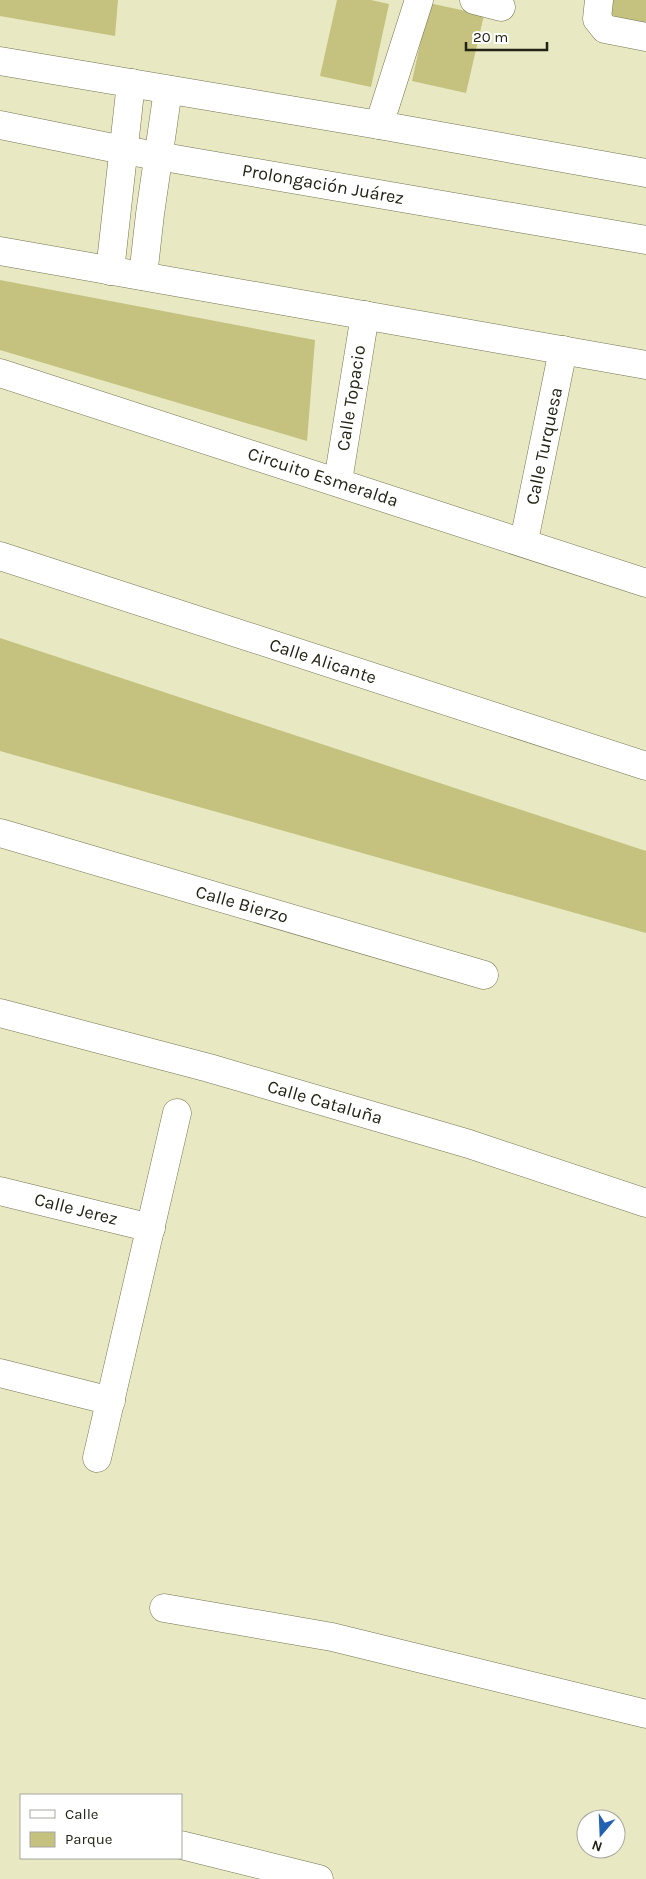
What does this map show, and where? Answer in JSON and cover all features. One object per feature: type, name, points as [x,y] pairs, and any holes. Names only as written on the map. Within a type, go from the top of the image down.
[{"type":"street","points":[[379,125],[419,0]]},
{"type":"street","points":[[474,0],[501,7]]},
{"type":"street","points":[[599,0],[597,19],[605,29],[646,38]]},
{"type":"street","points":[[0,61],[379,125],[646,173]]},
{"type":"street","points":[[110,271],[132,83]]},
{"type":"street","points":[[143,276],[168,90]]},
{"type":"street","name":"Prolongación Juárez","points":[[0,126],[123,150],[646,240]]},
{"type":"street","points":[[0,252],[646,365]]},
{"type":"street","name":"Calle Topacio","points":[[338,481],[365,315]]},
{"type":"street","name":"Calle Turquesa","points":[[524,542],[563,350]]},
{"type":"street","name":"Circuito Esmeralda","points":[[0,373],[338,481],[646,583]]},
{"type":"street","name":"Calle Alicante","points":[[0,556],[646,766]]},
{"type":"street","name":"Calle Bierzo","points":[[0,833],[484,975]]},
{"type":"street","name":"Calle Cataluña","points":[[0,1013],[209,1068],[469,1144],[646,1203]]},
{"type":"street","points":[[97,1458],[177,1113]]},
{"type":"street","name":"Calle Jerez","points":[[0,1191],[151,1228]]},
{"type":"street","points":[[0,1373],[111,1401]]},
{"type":"street","points":[[164,1608],[332,1637],[646,1714]]},
{"type":"street","points":[[182,1845],[319,1879]]},
{"type":"green space","points":[[0,0],[118,0],[115,36],[0,16]]},
{"type":"green space","points":[[337,0],[371,0],[389,4],[371,87],[320,76]]},
{"type":"green space","points":[[606,0],[646,0],[646,32],[615,27]]},
{"type":"green space","points":[[429,3],[484,15],[466,93],[412,81]]},
{"type":"green space","points":[[0,280],[315,340],[307,441],[0,350]]},
{"type":"green space","points":[[0,638],[646,851],[646,933],[0,751]]}]
